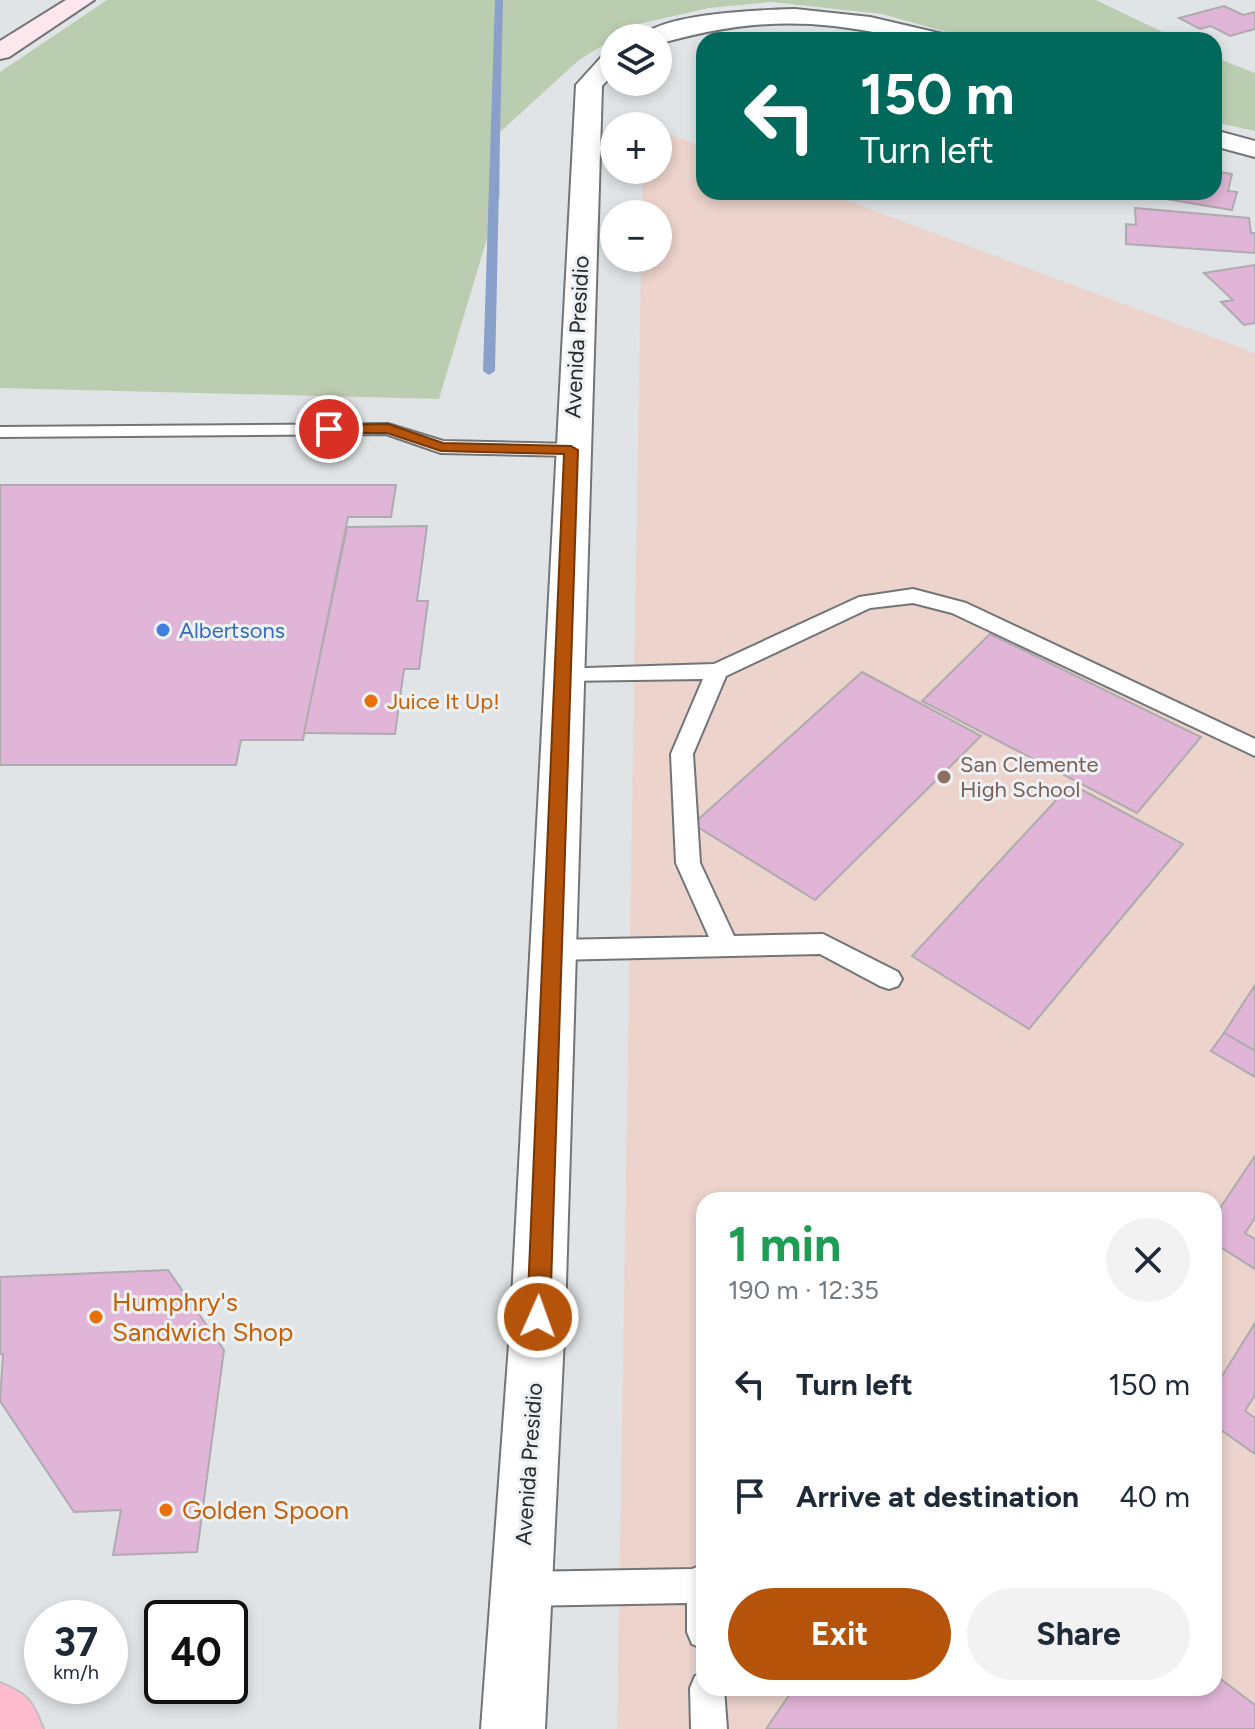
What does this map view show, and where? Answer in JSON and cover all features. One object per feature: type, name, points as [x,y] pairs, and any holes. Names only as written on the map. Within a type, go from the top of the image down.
[{"type":"highway","points":[[0,1715],[11,1729]]},
{"type":"main road","points":[[0,52],[82,0]]},
{"type":"street","points":[[672,30],[736,19],[807,17],[903,32]]},
{"type":"street","name":"Avenida Presidio","points":[[513,1729],[538,1317],[571,450],[589,85],[600,73]]},
{"type":"street","points":[[1222,140],[1255,149]]},
{"type":"lane","points":[[0,432],[388,429],[441,447],[571,450]]},
{"type":"lane","points":[[563,674],[717,671],[866,602],[913,596],[959,608],[1255,748]]},
{"type":"lane","points":[[717,671],[682,754],[688,863],[726,946]]},
{"type":"lane","points":[[553,950],[823,944],[889,979]]},
{"type":"lane","points":[[521,1589],[696,1583]]},
{"type":"lane","points":[[707,1696],[709,1729]]},
{"type":"shaded area","name":"San Clemente High School","points":[[672,135],[696,144],[696,200],[845,200],[1255,353],[1255,1729],[617,1729],[641,272],[672,272],[672,200],[642,200],[643,184],[672,184]]},
{"type":"green space","points":[[107,0],[1096,0],[1162,32],[946,32],[882,14],[771,2],[709,8],[638,24],[600,24],[600,47],[579,60],[499,133],[500,195],[439,399],[0,388],[0,72]]},
{"type":"green space","points":[[1222,60],[1255,73],[1255,131],[1222,124]]},
{"type":"building","points":[[1224,6],[1243,15],[1255,12],[1255,29],[1230,36],[1211,26],[1200,29],[1179,18]]},
{"type":"building","points":[[1222,172],[1232,174],[1228,191],[1237,192],[1232,210],[1172,200],[1222,200]]},
{"type":"building","points":[[1135,208],[1249,218],[1251,233],[1255,233],[1255,253],[1126,244],[1126,224],[1136,225]]},
{"type":"building","points":[[1255,265],[1255,323],[1244,325],[1221,302],[1233,300],[1204,273]]},
{"type":"building","name":"Albertsons","points":[[0,485],[396,485],[391,517],[348,517],[303,740],[241,740],[236,765],[0,765]]},
{"type":"building","points":[[427,526],[417,601],[428,601],[419,669],[404,669],[395,734],[304,733],[347,527]]},
{"type":"building","points":[[990,634],[1201,737],[1137,813],[922,701]]},
{"type":"building","points":[[862,672],[981,736],[815,900],[693,824]]},
{"type":"building","points":[[1071,784],[1183,844],[1029,1029],[912,956]]},
{"type":"building","points":[[1255,985],[1255,1051],[1224,1033]]},
{"type":"building","points":[[1224,1033],[1255,1051],[1255,1077],[1211,1051]]},
{"type":"building","points":[[1255,1156],[1255,1218],[1245,1233],[1255,1239],[1255,1269],[1222,1248],[1222,1205]]},
{"type":"building","points":[[168,1270],[224,1350],[197,1552],[113,1555],[121,1510],[74,1512],[0,1401],[3,1354],[0,1354],[0,1277]]},
{"type":"building","points":[[1255,1323],[1255,1395],[1245,1411],[1255,1418],[1255,1454],[1222,1431],[1222,1376]]},
{"type":"building","points":[[1222,1680],[1255,1705],[1255,1729],[766,1729],[789,1696],[1222,1696]]},
{"type":"waterway","points":[[489,371],[499,0]]},
{"type":"place","name":"Albertsons","points":[[163,630]]},
{"type":"place","name":"Juice It Up!","points":[[371,701]]},
{"type":"place","name":"San Clemente High School","points":[[944,777]]},
{"type":"place","name":"Humphry's Sandwich Shop","points":[[96,1317]]},
{"type":"place","name":"Golden Spoon","points":[[166,1510]]},
{"type":"route","points":[[329,429],[388,429],[441,447],[571,450],[538,1317]]}]
